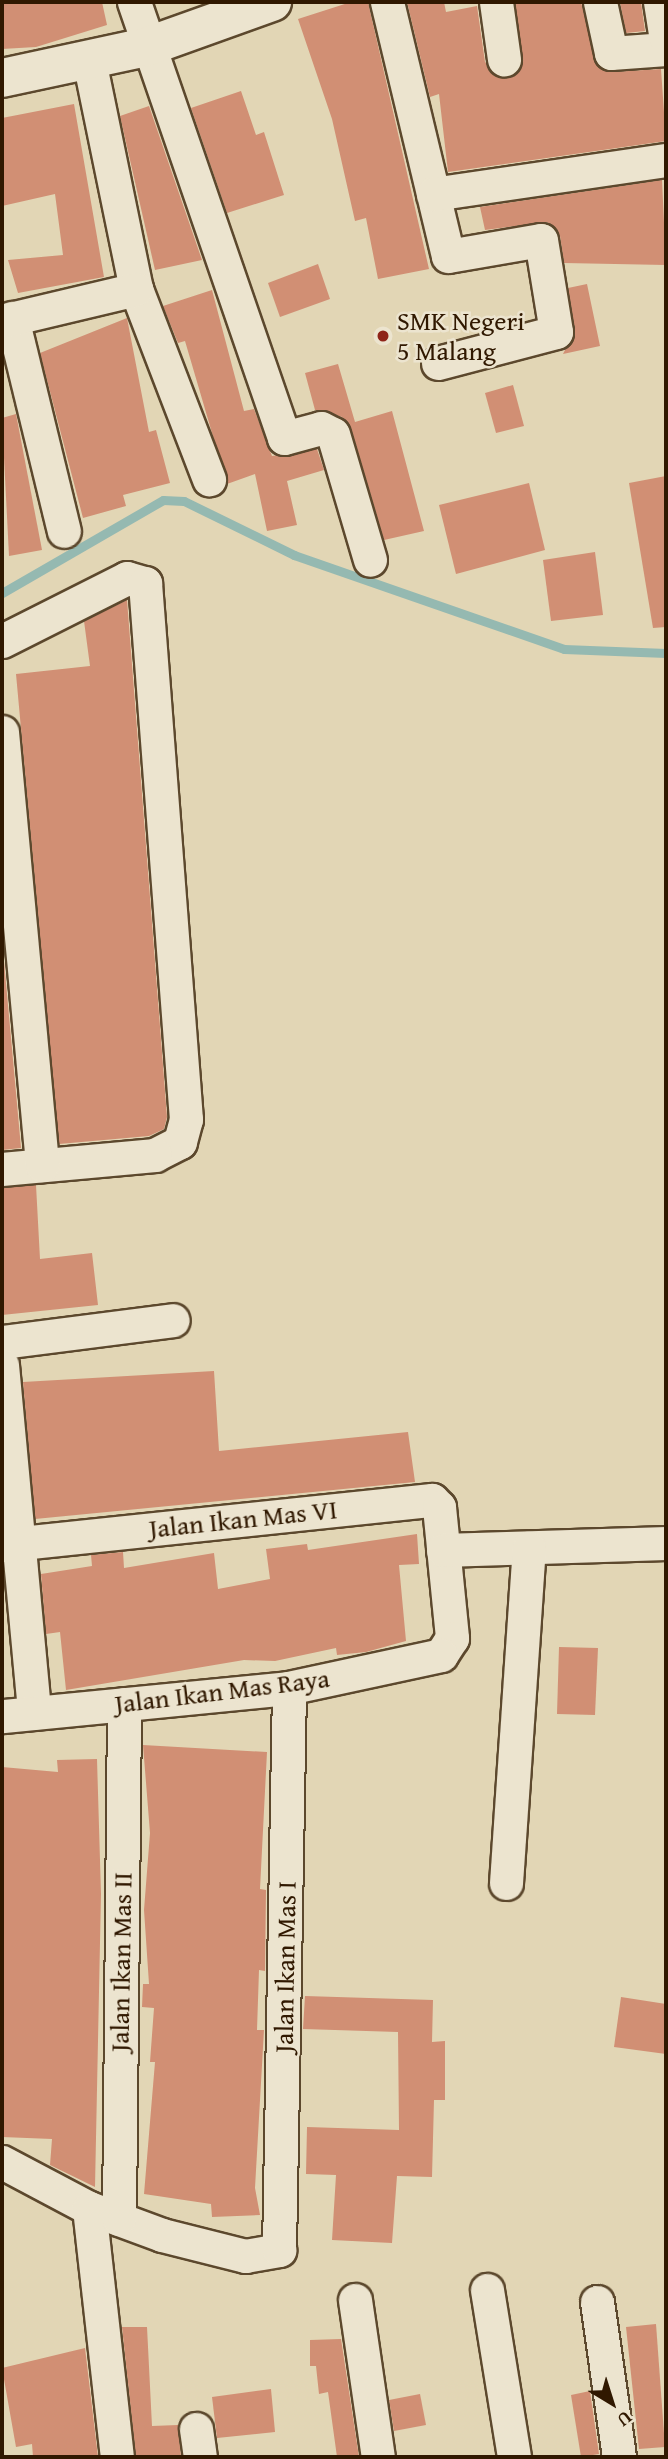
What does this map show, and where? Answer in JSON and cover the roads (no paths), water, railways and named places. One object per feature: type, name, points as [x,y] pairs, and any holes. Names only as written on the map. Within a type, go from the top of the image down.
[{"type":"street","points":[[134,2],[146,47],[230,269],[284,438],[321,428],[333,435],[370,559]]},
{"type":"street","points":[[2,78],[146,47],[269,2]]},
{"type":"street","points":[[387,2],[448,256],[541,240],[556,332],[438,363]]},
{"type":"street","points":[[496,2],[504,58]]},
{"type":"street","points":[[600,2],[611,53],[666,49]]},
{"type":"street","points":[[660,2],[666,38]]},
{"type":"street","points":[[89,60],[136,289],[209,479]]},
{"type":"street","points":[[433,194],[666,160]]},
{"type":"street","points":[[64,531],[7,320],[136,289]]},
{"type":"street","points":[[2,641],[127,578],[145,583],[184,1135],[155,1155],[2,1169]]},
{"type":"street","points":[[2,732],[42,1165]]},
{"type":"street","points":[[2,1342],[173,1320]]},
{"type":"street","points":[[2,1365],[8,1544],[34,1713]]},
{"type":"street","name":"Jalan Ikan Mas VI","points":[[8,1544],[432,1500],[439,1506],[452,1638],[441,1655]]},
{"type":"street","points":[[443,1550],[666,1543]]},
{"type":"street","points":[[506,1883],[529,1548]]},
{"type":"street","name":"Jalan Ikan Mas Raya","points":[[2,1716],[289,1688],[441,1655]]},
{"type":"street","name":"Jalan Ikan Mas I","points":[[104,2214],[245,2256],[274,2254],[280,2247],[289,1688]]},
{"type":"street","name":"Jalan Ikan Mas II","points":[[117,2457],[104,2214],[124,1704]]},
{"type":"street","points":[[2,2162],[104,2214]]},
{"type":"street","points":[[487,2290],[514,2457]]},
{"type":"street","points":[[355,2300],[378,2457]]},
{"type":"street","points":[[597,2302],[619,2457]]},
{"type":"waterway","points":[[2,593],[163,500],[184,501],[294,555],[564,649],[666,653]]},
{"type":"place","name":"SMK Negeri 5 Malang","points":[[383,336]]}]
